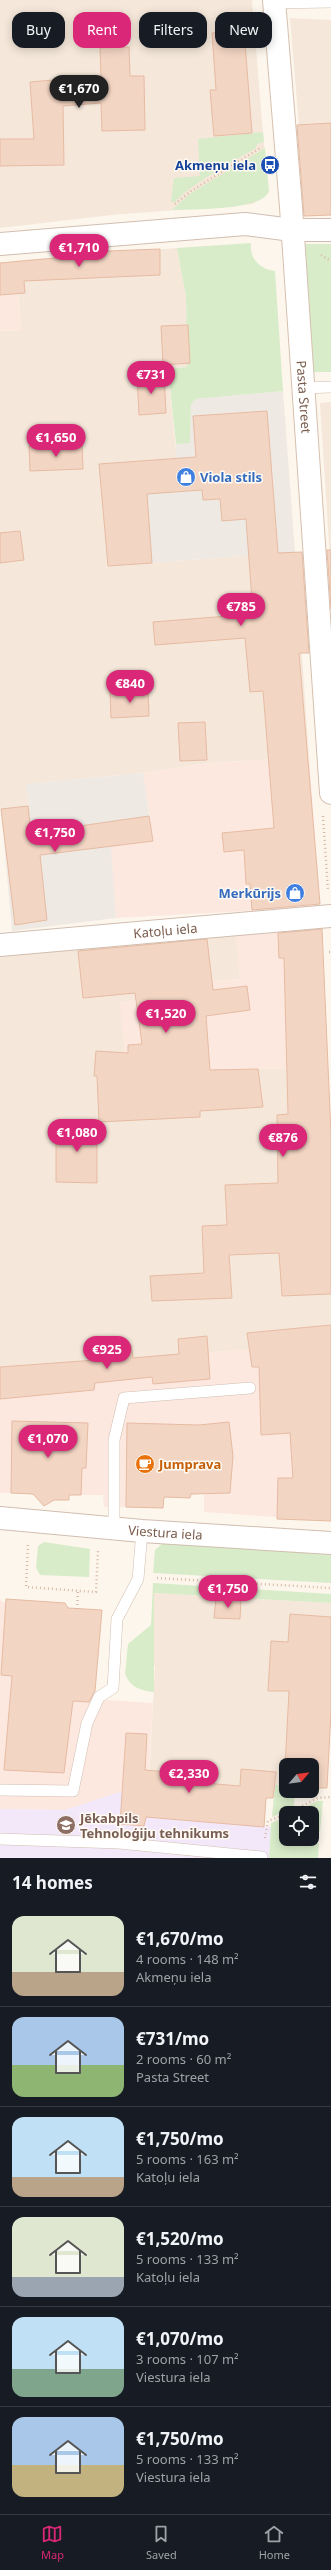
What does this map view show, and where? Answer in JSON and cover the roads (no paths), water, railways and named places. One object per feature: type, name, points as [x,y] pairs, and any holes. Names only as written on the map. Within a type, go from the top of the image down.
[{"type":"street","name":"Pasta Street","points":[[274,2],[292,230],[331,793]]},
{"type":"street","points":[[0,244],[245,224],[292,230],[331,230]]},
{"type":"street","name":"Katoļu iela","points":[[0,945],[331,916]]},
{"type":"street","name":"Viestura iela","points":[[0,1518],[142,1531],[331,1543]]},
{"type":"lane","points":[[274,2],[331,2]]},
{"type":"lane","points":[[303,388],[331,388]]},
{"type":"lane","points":[[114,1528],[114,1440],[124,1398],[250,1388]]},
{"type":"lane","points":[[0,1790],[73,1791],[87,1723],[99,1698],[113,1688],[117,1619],[138,1579],[142,1531]]},
{"type":"lane","points":[[0,1838],[119,1843],[262,1857]]},
{"type":"place","name":"Akmeņu iela","points":[[270,165]]},
{"type":"place","name":"Viola stils","points":[[186,477]]},
{"type":"place","name":"Merkūrijs","points":[[295,893]]},
{"type":"place","name":"Jumprava","points":[[145,1464]]},
{"type":"place","name":"Jēkabpils Tehnoloģiju tehnikums","points":[[66,1825]]}]
